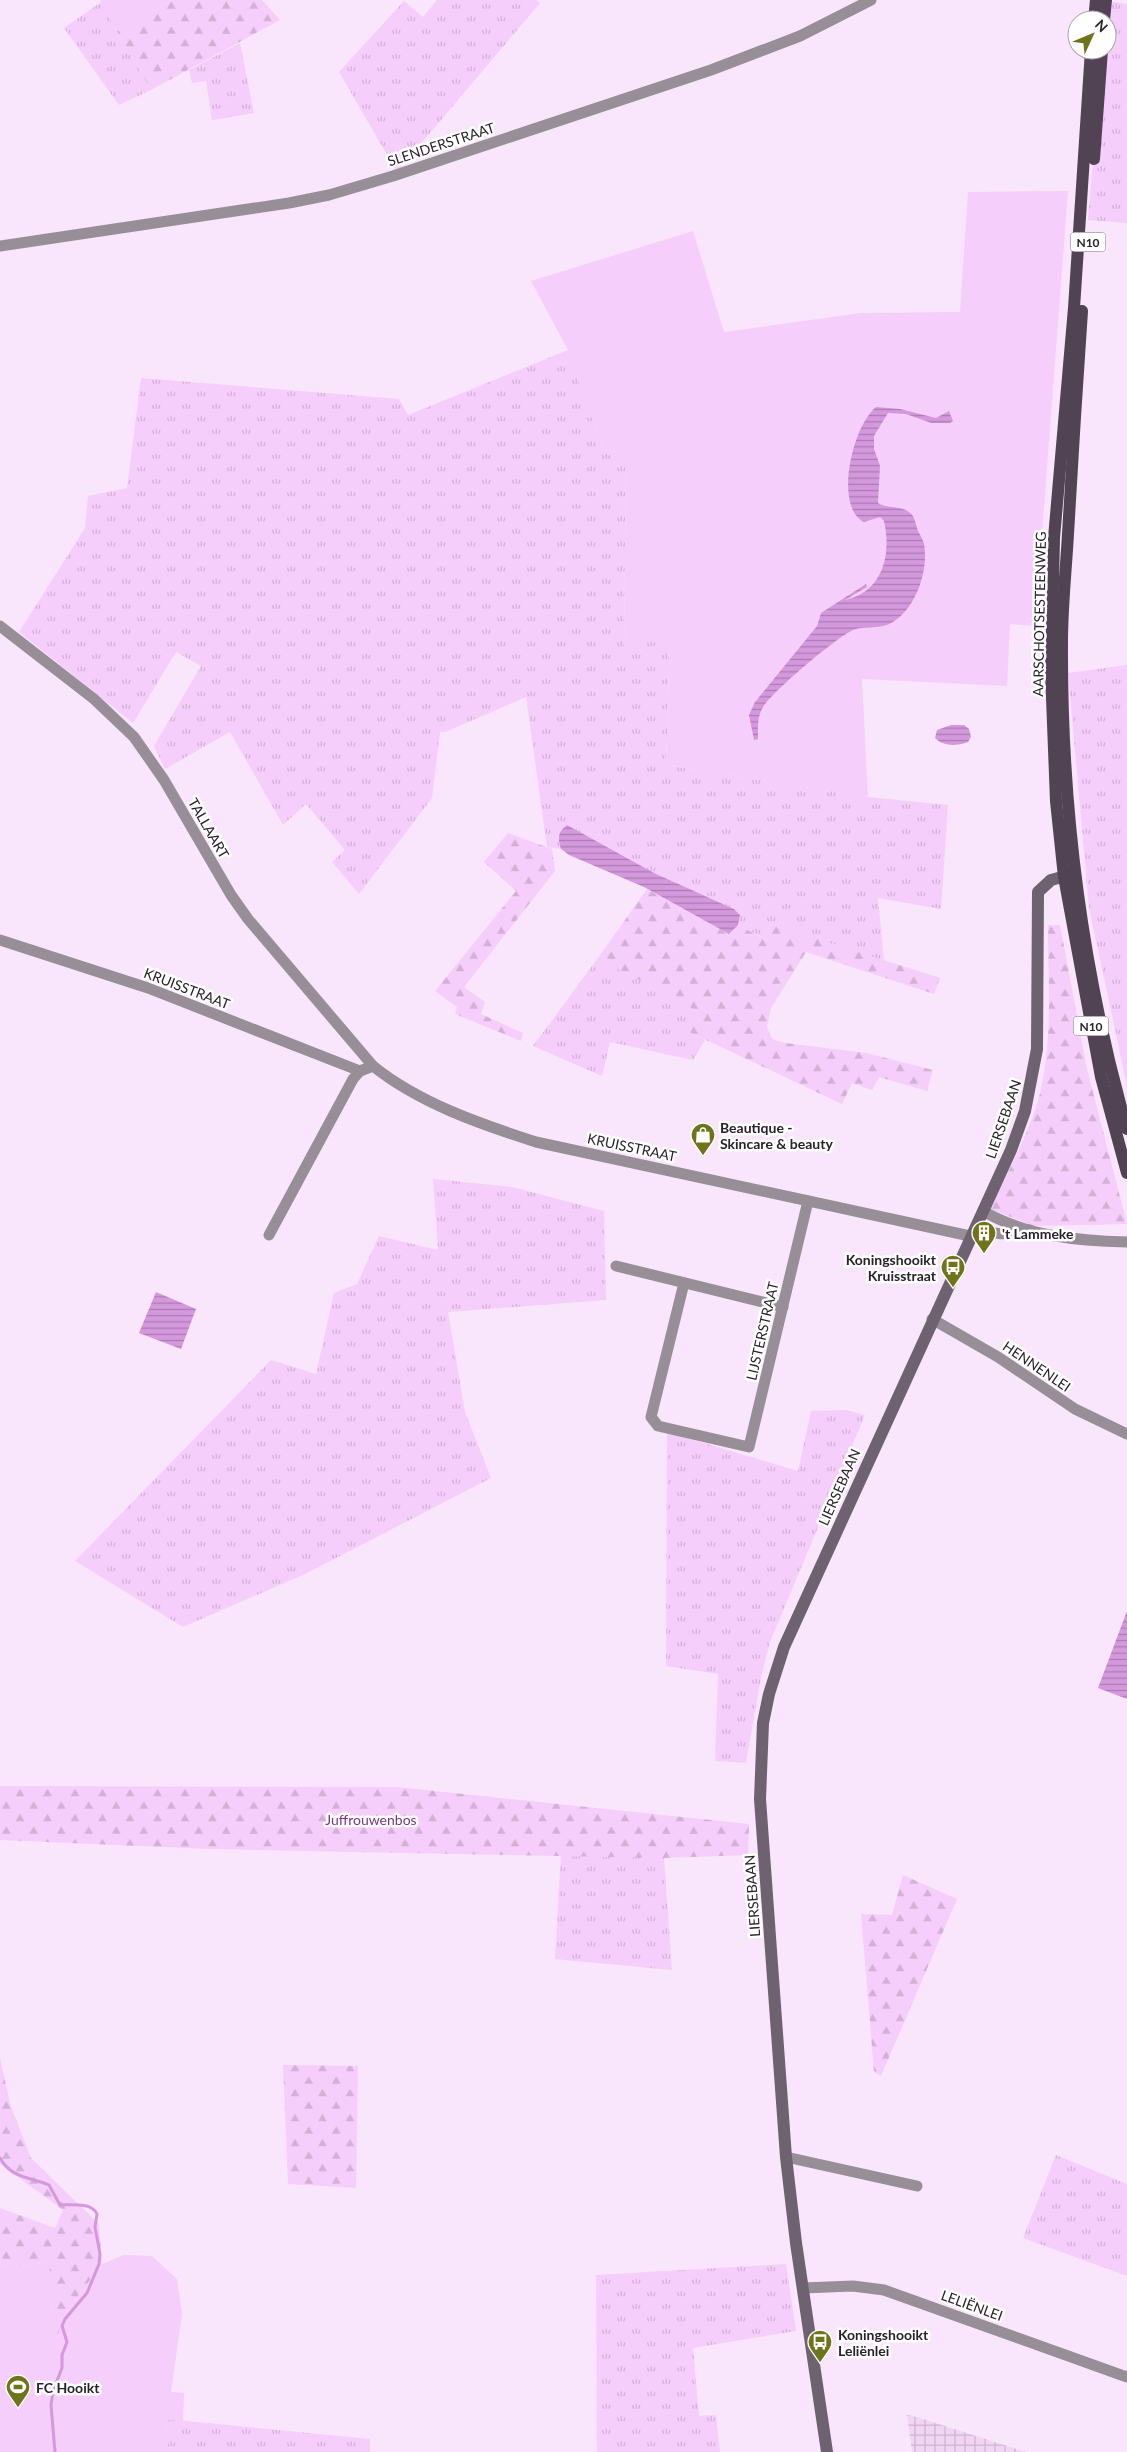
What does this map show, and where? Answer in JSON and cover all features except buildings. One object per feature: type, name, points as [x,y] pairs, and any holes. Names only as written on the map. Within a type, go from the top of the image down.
[{"type":"main road","name":"AARSCHOTSESTEENWEG","points":[[1090,60],[1086,143],[1052,582],[1051,672],[1069,875],[1101,1077],[1127,1173]]},
{"type":"main road","name":"AARSCHOTSESTEENWEG","points":[[1062,787],[1064,743],[1062,640],[1074,415],[1101,60]]},
{"type":"main road","name":"AARSCHOTSESTEENWEG","points":[[1069,875],[1127,1129]]},
{"type":"street","name":"SLENDERSTRAAT","points":[[0,246],[289,203],[329,195],[412,170],[711,70],[800,36],[871,0]]},
{"type":"street","name":"TALLAART","points":[[0,626],[94,699],[134,737],[159,772],[231,895],[248,919],[373,1066]]},
{"type":"street","name":"LIERSEBAAN","points":[[827,2452],[786,2157],[760,1799],[759,1772],[763,1723],[769,1694],[784,1647],[932,1319],[1011,1150],[1025,1111],[1037,1049],[1038,892],[1047,883],[1069,875]]},
{"type":"street","name":"KRUISSTRAAT","points":[[0,940],[148,988],[360,1071]]},
{"type":"street","points":[[269,1235],[353,1079],[360,1071],[373,1066]]},
{"type":"street","name":"KRUISSTRAAT","points":[[373,1066],[400,1086],[453,1111],[497,1130],[536,1142],[970,1236]]},
{"type":"street","name":"LIJSTERSTRAAT","points":[[684,1283],[651,1417],[658,1426],[749,1447],[808,1200]]},
{"type":"street","points":[[983,1211],[1030,1230],[1083,1241],[1127,1242]]},
{"type":"street","points":[[977,1224],[990,1233],[1010,1234],[1030,1230]]},
{"type":"street","points":[[616,1266],[783,1307]]},
{"type":"street","name":"HENNENLEI","points":[[932,1319],[998,1357],[1075,1409],[1127,1434]]},
{"type":"street","points":[[786,2157],[918,2186]]},
{"type":"street","name":"LELIËNLEI","points":[[803,2288],[853,2286],[884,2290],[1127,2377]]},
{"type":"shaded area","points":[[876,407],[900,409],[936,418],[949,411],[953,421],[950,423],[931,423],[906,414],[888,413],[874,436],[874,449],[880,466],[878,503],[901,508],[909,512],[913,516],[924,542],[924,565],[919,587],[908,608],[893,622],[884,626],[853,630],[804,666],[777,691],[760,713],[758,739],[754,740],[749,715],[755,702],[817,626],[821,613],[866,584],[867,587],[845,600],[858,596],[868,589],[876,581],[881,571],[886,547],[884,521],[880,517],[864,522],[855,513],[850,500],[848,484],[854,447],[860,430]]},
{"type":"shaded area","points":[[951,725],[964,725],[969,729],[971,737],[968,742],[951,745],[942,743],[935,738],[937,730]]},
{"type":"shaded area","points":[[567,825],[654,873],[734,909],[740,915],[738,925],[729,934],[644,887],[569,855],[561,849],[559,839],[561,831]]},
{"type":"shaded area","points":[[156,1292],[196,1309],[181,1349],[139,1333]]},
{"type":"shaded area","points":[[1127,1611],[1127,1699],[1098,1688]]},
{"type":"shaded area","points":[[907,2415],[917,2417],[1026,2452],[912,2452]]},
{"type":"green space","points":[[100,0],[172,0],[117,31]]},
{"type":"green space","points":[[172,0],[262,0],[280,20],[151,90],[117,31]]},
{"type":"green space","points":[[437,0],[536,0],[540,3],[397,172],[339,72],[404,1],[423,17]]},
{"type":"green space","points":[[1106,1],[1127,4],[1127,223],[1088,220],[1101,60],[1117,60],[1117,10],[1106,10]]},
{"type":"green space","points":[[101,2],[151,90],[119,105],[64,28]]},
{"type":"green space","points":[[240,43],[254,113],[212,120],[206,81],[192,83],[189,70]]},
{"type":"green space","points":[[1068,191],[1035,626],[1010,624],[1007,686],[862,679],[868,797],[666,765],[670,635],[624,650],[626,453],[603,450],[568,350],[531,281],[693,231],[724,332],[861,313],[960,312],[968,192]]},
{"type":"green space","points":[[568,350],[603,450],[626,453],[624,649],[670,635],[666,765],[868,797],[948,805],[941,909],[878,898],[884,961],[770,924],[766,939],[738,925],[740,915],[734,909],[654,873],[558,837],[561,849],[547,847],[526,697],[445,732],[440,732],[432,798],[359,894],[332,862],[345,850],[306,804],[283,825],[230,732],[165,769],[154,746],[201,666],[176,652],[133,723],[19,632],[85,528],[88,496],[127,488],[141,378],[399,399],[408,415]]},
{"type":"green space","points":[[1127,665],[1127,1086],[1089,908],[1068,673]]},
{"type":"green space","points":[[508,833],[552,849],[555,871],[464,987],[485,1002],[481,1014],[523,1033],[521,1041],[455,1014],[457,1007],[435,991],[516,891],[484,862]]},
{"type":"green space","points":[[647,889],[729,934],[738,925],[765,939],[770,924],[940,978],[934,994],[806,952],[771,1008],[767,1027],[772,1039],[785,1043],[866,1053],[933,1070],[927,1091],[879,1077],[872,1090],[852,1083],[842,1104],[689,1032],[701,1013],[598,958]]},
{"type":"green space","points":[[1048,925],[1060,925],[1087,1069],[1127,1224],[1034,1226],[990,1209],[1024,1138],[1040,1093],[1047,1052],[1048,1031]]},
{"type":"green space","points":[[598,958],[702,1013],[689,1032],[705,1040],[693,1060],[610,1042],[602,1076],[533,1046]]},
{"type":"green space","points":[[433,1179],[512,1187],[604,1211],[606,1300],[448,1312],[465,1412],[491,1478],[305,1574],[183,1627],[75,1561],[271,1360],[316,1374],[334,1293],[357,1284],[379,1236],[438,1250]]},
{"type":"green space","points":[[846,1410],[865,1415],[770,1642],[761,1677],[746,1763],[715,1761],[718,1674],[666,1666],[667,1432],[798,1471],[811,1411]]},
{"type":"green space","name":"Juffrouwenbos","points":[[0,1786],[397,1787],[749,1824],[748,1855],[664,1858],[209,1849],[0,1840]]},
{"type":"green space","points":[[561,1854],[664,1858],[672,1970],[555,1959]]},
{"type":"green space","points":[[903,1875],[957,1899],[881,2076],[874,2072],[861,1914],[892,1915]]},
{"type":"green space","points":[[0,2057],[10,2104],[31,2158],[99,2224],[102,2264],[65,2314],[55,2345],[49,2263],[0,2266],[0,2208],[55,2228],[63,2210],[0,2164]]},
{"type":"green space","points":[[283,2065],[358,2066],[356,2188],[288,2184]]},
{"type":"green space","points":[[1056,2155],[1127,2184],[1127,2276],[1023,2238]]},
{"type":"green space","points":[[124,2255],[152,2256],[177,2279],[182,2314],[171,2392],[184,2393],[183,2421],[166,2420],[168,2452],[0,2452],[0,2266],[49,2263],[55,2343],[65,2314],[102,2264]]},
{"type":"green space","points":[[786,2264],[796,2331],[693,2348],[699,2416],[716,2415],[720,2452],[597,2452],[596,2275]]},
{"type":"green space","points":[[166,2419],[370,2439],[370,2452],[168,2452]]},
{"type":"waterway","points":[[0,2158],[16,2174],[49,2185],[60,2205],[86,2206],[97,2214],[95,2227],[100,2254],[99,2264],[87,2293],[65,2319],[62,2326],[67,2342],[62,2355],[62,2368],[53,2391],[51,2405],[55,2452]]},
{"type":"place","name":"Beautique - Skincare & beauty","points":[[703,1156]]},
{"type":"place","name":"'t Lammeke","points":[[984,1254]]},
{"type":"place","name":"Koningshooikt Kruisstraat","points":[[953,1288]]},
{"type":"place","name":"Koningshooikt Leliënlei","points":[[820,2363]]},
{"type":"place","name":"FC Hooikt","points":[[18,2408]]}]
